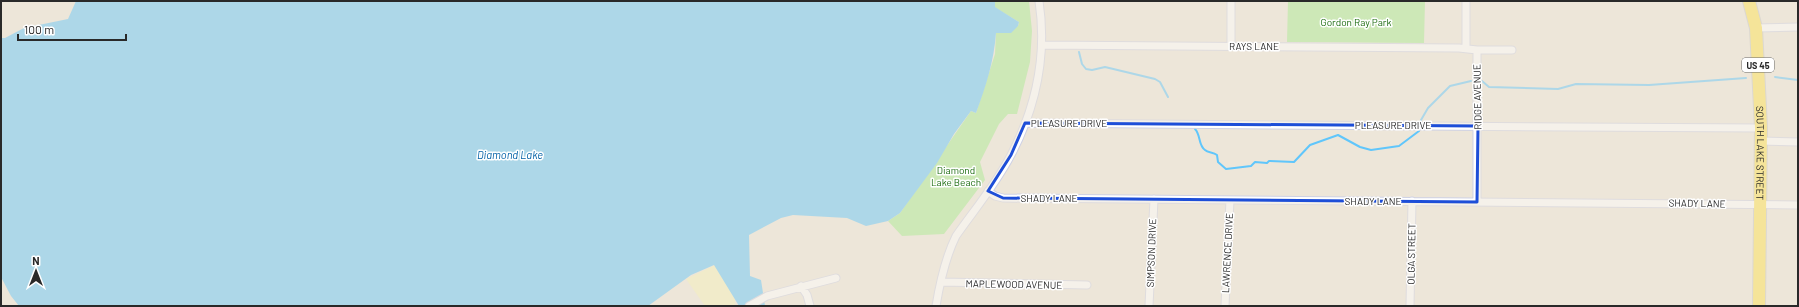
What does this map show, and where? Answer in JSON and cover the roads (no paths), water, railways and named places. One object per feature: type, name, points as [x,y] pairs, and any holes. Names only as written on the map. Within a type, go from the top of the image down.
[{"type":"main road","name":"SOUTH LAKE STREET","points":[[1749,1],[1756,28],[1761,128],[1758,306]]},
{"type":"street","points":[[936,306],[944,269],[955,239],[1011,154],[1025,123],[1038,77],[1042,45],[1039,1]]},
{"type":"street","points":[[1231,1],[1231,46]]},
{"type":"street","points":[[1466,1],[1466,48]]},
{"type":"street","points":[[1756,28],[1798,27]]},
{"type":"street","name":"RAYS LANE","points":[[1042,45],[1466,48]]},
{"type":"street","name":"RIDGE AVENUE","points":[[1466,48],[1477,50],[1477,202]]},
{"type":"street","points":[[1477,50],[1512,50]]},
{"type":"street","name":"PLEASURE DRIVE","points":[[1025,123],[1761,128]]},
{"type":"street","points":[[1761,141],[1798,142]]},
{"type":"street","name":"SHADY LANE","points":[[988,191],[995,196],[1003,198],[1798,205]]},
{"type":"street","name":"SIMPSON DRIVE","points":[[1149,306],[1154,199]]},
{"type":"street","name":"LAWRENCE DRIVE","points":[[1225,306],[1230,200]]},
{"type":"street","name":"OLGA STREET","points":[[1410,306],[1412,201]]},
{"type":"street","points":[[749,306],[767,296],[836,278]]},
{"type":"street","name":"MAPLEWOOD AVENUE","points":[[941,282],[1087,285]]},
{"type":"street","points":[[801,286],[807,294],[810,306]]},
{"type":"water","name":"Diamond Lake","points":[[76,1],[995,1],[995,7],[1019,22],[1018,26],[1011,33],[996,33],[989,73],[976,113],[971,111],[954,134],[937,163],[900,213],[888,221],[866,226],[847,218],[793,215],[781,218],[749,235],[750,276],[761,280],[765,306],[739,306],[714,265],[691,275],[648,306],[19,306],[11,296],[1,277],[1,38],[5,38],[24,28],[68,19]]},
{"type":"waterway","points":[[1079,52],[1082,64],[1086,69],[1092,70],[1105,67],[1155,79],[1160,82],[1168,97]]},
{"type":"waterway","points":[[1775,77],[1798,80]]},
{"type":"waterway","points":[[1482,81],[1489,87],[1558,89],[1576,84],[1649,85],[1746,78]]},
{"type":"waterway","points":[[1421,120],[1428,108],[1450,86],[1471,81]]},
{"type":"waterway","points":[[1195,129],[1203,148],[1206,151],[1217,155],[1218,162],[1226,169],[1251,166],[1255,162],[1294,162],[1310,145],[1338,135],[1360,147],[1371,150],[1399,146],[1419,131]]},
{"type":"park label","name":"Gordon Ray Park","points":[[1356,22]]},
{"type":"park label","name":"Diamond Lake Beach","points":[[956,176]]}]
